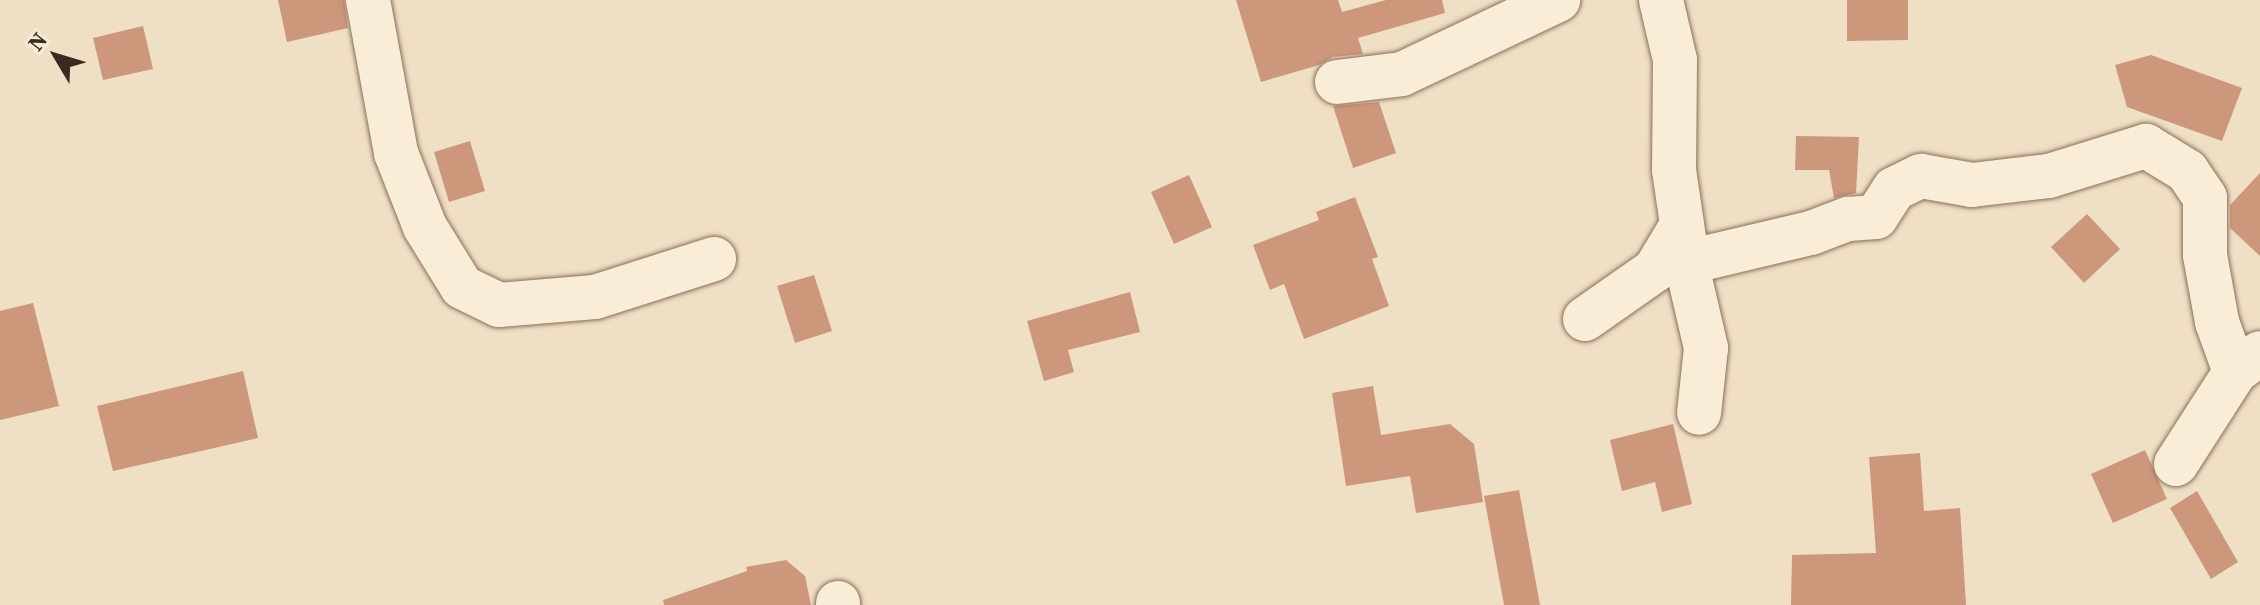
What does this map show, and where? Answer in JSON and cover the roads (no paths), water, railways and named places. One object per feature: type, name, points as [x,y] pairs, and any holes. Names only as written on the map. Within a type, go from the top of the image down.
[{"type":"street","points":[[368,0],[396,153],[425,227],[462,287],[499,305],[595,297],[714,259]]},
{"type":"street","points":[[1337,82],[1402,74],[1558,0]]},
{"type":"street","points":[[1661,0],[1675,60],[1674,170],[1706,348],[1699,413]]},
{"type":"street","points":[[1685,241],[1705,258],[1811,233],[1848,219],[1876,217],[1894,189],[1921,176],[1972,185],[2049,176],[2146,146],[2187,171],[2205,198],[2205,255],[2217,322],[2247,363],[2176,464]]},
{"type":"street","points":[[1585,319],[1655,270],[1685,241]]}]
